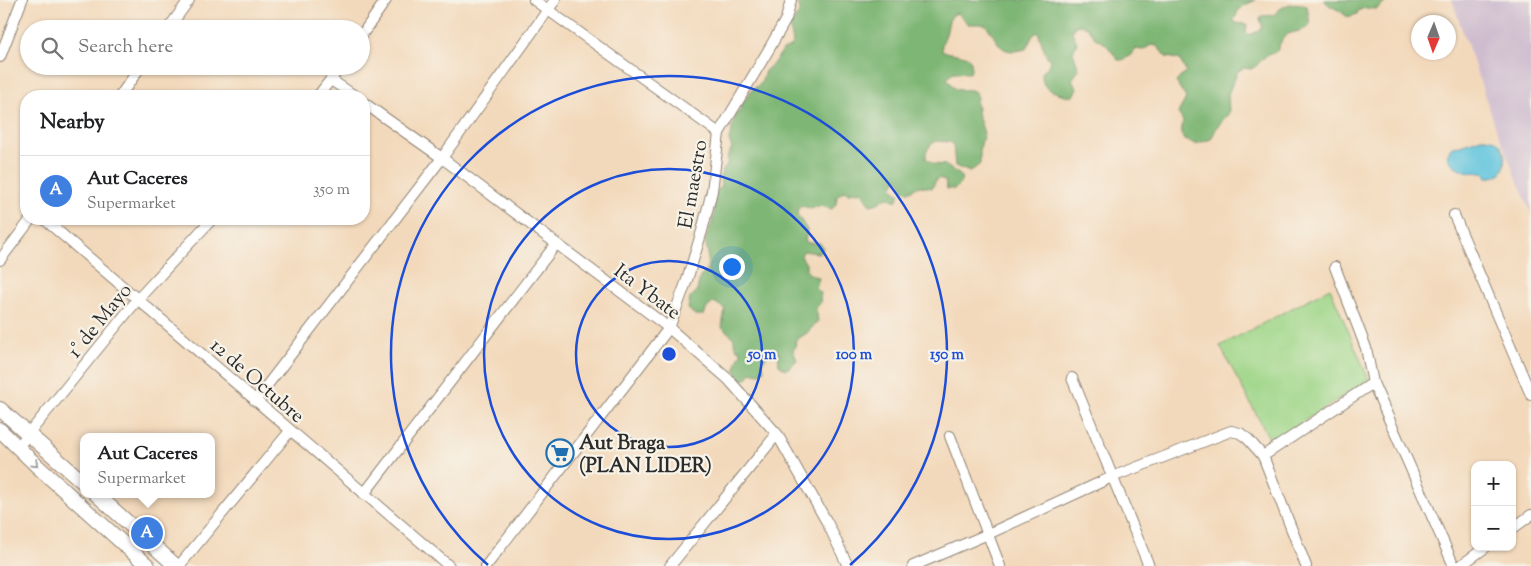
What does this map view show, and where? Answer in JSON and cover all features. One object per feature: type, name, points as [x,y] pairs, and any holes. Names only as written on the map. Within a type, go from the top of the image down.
[{"type":"main road","points":[[0,409],[80,479]]},
{"type":"main road","points":[[0,430],[148,566]]},
{"type":"main road","points":[[100,498],[177,566]]},
{"type":"street","points":[[0,57],[22,0]]},
{"type":"street","points":[[175,20],[189,0]]},
{"type":"street","points":[[370,23],[386,0]]},
{"type":"street","points":[[534,0],[719,134]]},
{"type":"street","points":[[255,401],[442,158],[555,0]]},
{"type":"street","name":"El maestro","points":[[486,566],[670,328],[702,231],[712,191],[719,134],[774,42],[786,19],[791,0]]},
{"type":"street","points":[[124,90],[135,75]]},
{"type":"street","points":[[323,90],[335,75]]},
{"type":"street","points":[[331,80],[346,90]]},
{"type":"street","name":"Ita Ybate","points":[[370,107],[442,158],[670,328],[728,379],[777,434],[828,524],[848,566]]},
{"type":"street","points":[[1454,216],[1531,395]]},
{"type":"street","points":[[0,260],[26,225]]},
{"type":"street","name":"12 de Octubre","points":[[51,225],[449,566]]},
{"type":"street","name":"1° de Mayo","points":[[18,447],[138,299],[206,225]]},
{"type":"street","points":[[364,494],[556,244]]},
{"type":"street","points":[[1334,267],[1366,348],[1373,383],[1454,566]]},
{"type":"street","points":[[1072,378],[1149,566]]},
{"type":"street","points":[[1263,456],[1373,383]]},
{"type":"street","points":[[177,566],[290,431]]},
{"type":"street","points":[[913,566],[1112,477],[1231,431],[1240,433],[1248,439],[1263,456],[1306,566]]},
{"type":"street","points":[[670,566],[777,434]]},
{"type":"street","points":[[950,436],[1000,566]]},
{"type":"street","points":[[1516,525],[1531,515]]},
{"type":"street","points":[[1460,566],[1481,551]]},
{"type":"shaded area","points":[[1452,0],[1531,0],[1531,213],[1497,131]]},
{"type":"green space","points":[[797,0],[1256,0],[1239,9],[1234,20],[1235,23],[1247,24],[1246,33],[1249,35],[1257,32],[1262,27],[1260,18],[1262,16],[1274,15],[1289,4],[1297,3],[1307,6],[1310,24],[1305,29],[1285,36],[1277,51],[1263,58],[1256,66],[1251,69],[1244,68],[1238,71],[1228,94],[1229,113],[1217,127],[1211,139],[1196,144],[1184,140],[1181,134],[1183,121],[1178,113],[1186,98],[1176,82],[1186,71],[1179,59],[1166,57],[1157,46],[1151,45],[1143,50],[1135,49],[1128,57],[1118,60],[1106,44],[1095,38],[1087,27],[1075,26],[1072,32],[1077,43],[1073,52],[1079,69],[1072,80],[1077,88],[1073,96],[1067,96],[1050,90],[1044,84],[1042,73],[1050,60],[1046,55],[1038,32],[1033,35],[1026,49],[1009,51],[1000,45],[984,24],[968,24],[957,13],[951,17],[942,43],[942,50],[968,57],[971,61],[970,73],[953,72],[947,79],[955,89],[972,90],[978,98],[976,100],[977,113],[984,133],[980,148],[980,164],[970,172],[955,166],[953,144],[937,141],[931,144],[926,152],[926,158],[933,164],[945,165],[960,175],[961,181],[955,189],[947,189],[945,181],[939,178],[932,188],[920,186],[906,191],[903,190],[897,178],[892,188],[900,194],[896,201],[887,197],[871,205],[862,191],[850,193],[844,191],[837,196],[836,204],[832,209],[821,206],[810,209],[804,206],[798,208],[797,214],[807,230],[805,241],[820,243],[823,248],[818,253],[803,251],[801,256],[806,264],[806,270],[819,278],[816,288],[821,293],[821,302],[816,308],[818,321],[807,333],[796,340],[795,344],[797,345],[793,350],[797,360],[790,367],[786,369],[781,367],[779,353],[771,351],[762,362],[764,370],[759,374],[751,372],[747,378],[740,379],[736,370],[741,353],[740,349],[737,349],[733,337],[722,327],[725,309],[714,302],[707,308],[704,315],[695,315],[688,309],[690,298],[697,291],[700,277],[707,271],[708,253],[705,241],[714,217],[715,194],[721,186],[720,176],[727,164],[728,155],[732,148],[729,140],[736,114],[740,111],[742,104],[752,90],[761,83],[765,71],[773,64],[783,50],[790,47],[793,42],[790,28],[800,10]]},
{"type":"green space","points":[[1324,0],[1387,0],[1377,9],[1364,8],[1358,11],[1357,14],[1348,17]]},
{"type":"green space","points":[[1330,288],[1369,380],[1271,442],[1220,346]]},
{"type":"water","points":[[1481,138],[1497,141],[1505,154],[1505,166],[1494,177],[1487,177],[1484,172],[1460,169],[1447,156],[1451,148]]},
{"type":"place","name":"Aut Braga (PLAN LIDER)","points":[[560,453]]},
{"type":"place","name":"Aut Caceres","points":[[147,533]]}]
